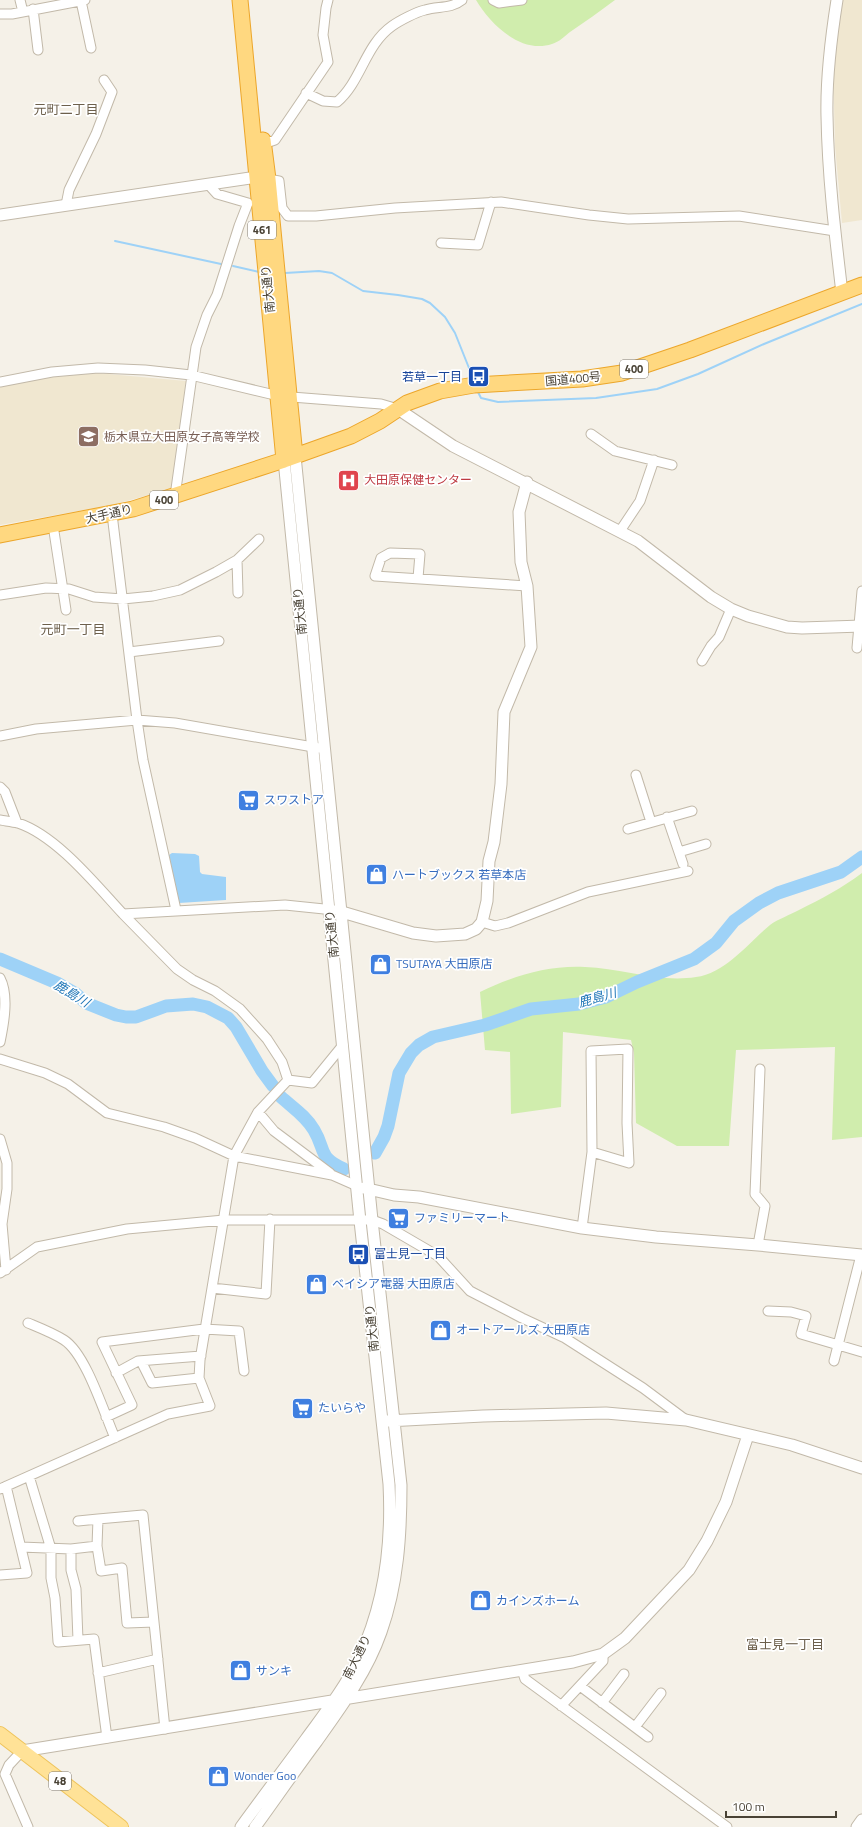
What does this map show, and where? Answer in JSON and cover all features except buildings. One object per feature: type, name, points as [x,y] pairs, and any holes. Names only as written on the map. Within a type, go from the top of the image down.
[{"type":"highway","name":"南大通り","points":[[240,0],[262,178],[290,458]]},
{"type":"highway","name":"南大通り","points":[[249,0],[263,144],[262,178]]},
{"type":"highway","name":"国道400号","points":[[290,458],[351,436],[423,396],[454,387],[582,379],[622,373],[690,350],[862,285]]},
{"type":"highway","name":"大手通り","points":[[0,536],[112,514],[175,496],[290,458]]},
{"type":"main road","name":"48","points":[[0,1734],[121,1827]]},
{"type":"street","points":[[20,0],[23,12]]},
{"type":"street","points":[[263,144],[275,140],[328,62],[323,35],[328,0]]},
{"type":"street","points":[[306,93],[323,101],[337,102],[347,94],[374,45],[392,26],[424,10],[447,7],[462,0]]},
{"type":"street","points":[[493,0],[499,3],[522,0]]},
{"type":"street","points":[[837,0],[828,68],[827,116],[835,231],[842,293]]},
{"type":"street","points":[[0,14],[23,12],[78,1],[91,48]]},
{"type":"street","points":[[33,9],[38,50]]},
{"type":"street","points":[[66,205],[69,190],[96,134],[112,92],[104,80]]},
{"type":"street","points":[[0,215],[208,184],[262,178],[279,181],[282,208],[288,216],[316,216],[395,208],[502,202],[589,216],[628,219],[739,216],[835,231]]},
{"type":"street","points":[[175,496],[191,375],[198,341],[206,315],[217,295],[248,202],[217,194],[208,184]]},
{"type":"street","points":[[441,243],[478,245],[491,202]]},
{"type":"street","points":[[0,382],[52,372],[98,368],[145,370],[191,375],[284,397],[381,404],[398,409],[454,446],[638,541],[711,597],[731,609],[748,616],[786,626],[802,628],[860,626]]},
{"type":"street","points":[[591,434],[615,451],[672,464]]},
{"type":"street","name":"南大通り","points":[[255,1827],[348,1698],[372,1653],[390,1602],[397,1566],[401,1523],[400,1485],[388,1421],[360,1221],[330,908],[319,748],[290,458]]},
{"type":"street","points":[[620,531],[640,501],[654,460]]},
{"type":"street","points":[[123,914],[285,905],[330,908],[413,933],[436,936],[465,934],[476,929],[482,922],[487,901],[489,861],[494,842],[501,784],[504,712],[531,647],[527,586],[520,562],[519,512],[526,482]]},
{"type":"street","points":[[112,514],[136,720],[143,760],[176,910]]},
{"type":"street","points":[[53,525],[66,610]]},
{"type":"street","points":[[0,595],[46,588],[62,588],[94,597],[123,599],[153,596],[180,590],[237,560],[259,539]]},
{"type":"street","points":[[418,578],[420,554],[390,552],[381,558],[374,576],[527,586]]},
{"type":"street","points":[[237,560],[238,593]]},
{"type":"street","points":[[856,648],[860,626],[862,592]]},
{"type":"street","points":[[702,661],[711,646],[719,637],[731,609]]},
{"type":"street","points":[[129,652],[219,641]]},
{"type":"street","points":[[0,736],[36,729],[136,720],[175,723],[319,748]]},
{"type":"street","name":"南大通り","points":[[241,1827],[334,1700],[359,1658],[372,1626],[385,1576],[391,1522],[388,1421],[372,1220],[342,912],[319,748]]},
{"type":"street","points":[[636,775],[651,822]]},
{"type":"street","points":[[0,787],[5,792],[17,823]]},
{"type":"street","points":[[628,829],[692,811]]},
{"type":"street","points":[[482,922],[495,926],[508,923],[588,892],[686,867],[679,852],[667,817]]},
{"type":"street","points":[[0,820],[17,823],[43,836],[65,852],[177,969],[193,980],[215,991],[240,1009],[267,1039],[282,1062],[288,1080]]},
{"type":"street","points":[[679,852],[706,844]]},
{"type":"street","points":[[0,978],[4,992],[3,1028],[0,1042]]},
{"type":"street","points":[[288,1080],[312,1083],[343,1045]]},
{"type":"street","points":[[582,1228],[592,1152],[591,1051],[628,1049],[628,1123],[630,1163],[592,1152]]},
{"type":"street","points":[[0,1059],[45,1073],[68,1084],[107,1113],[164,1127],[195,1138],[234,1156],[332,1175],[369,1190],[394,1195],[419,1197],[582,1228],[656,1237],[862,1255],[858,1288],[834,1361]]},
{"type":"street","points":[[758,1245],[764,1206],[755,1194],[760,1069]]},
{"type":"street","points":[[0,1575],[27,1572],[3,1487],[168,1414],[210,1406],[199,1378],[201,1356],[204,1329],[234,1156],[258,1112],[288,1080]]},
{"type":"street","points":[[258,1112],[274,1131],[332,1175]]},
{"type":"street","points":[[0,1138],[7,1163],[7,1189],[2,1224],[3,1271]]},
{"type":"street","points":[[212,1288],[266,1294],[270,1219]]},
{"type":"street","points":[[3,1271],[37,1247],[127,1228],[224,1220],[372,1220],[383,1224],[438,1256],[470,1291],[565,1338],[643,1388],[686,1420]]},
{"type":"street","points":[[768,1312],[791,1312],[806,1316],[801,1334],[862,1352]]},
{"type":"street","points":[[28,1322],[65,1340],[76,1350],[88,1374],[115,1438]]},
{"type":"street","points":[[106,1417],[132,1405],[102,1342],[204,1329],[239,1331],[244,1371]]},
{"type":"street","points":[[116,1373],[141,1361],[201,1356]]},
{"type":"street","points":[[141,1361],[152,1383],[199,1378]]},
{"type":"street","points":[[388,1421],[483,1416],[606,1413],[686,1420],[792,1446],[862,1468]]},
{"type":"street","points":[[28,1827],[5,1774],[9,1765],[22,1752],[572,1662],[603,1654],[625,1638],[689,1570],[707,1541],[726,1502],[748,1435]]},
{"type":"street","points":[[29,1476],[51,1549],[50,1578],[55,1598],[58,1642],[94,1639],[107,1738]]},
{"type":"street","points":[[78,1521],[143,1515],[165,1729]]},
{"type":"street","points":[[98,1519],[97,1546],[100,1571],[122,1568],[127,1622],[154,1622]]},
{"type":"street","points":[[21,1548],[71,1549],[97,1546]]},
{"type":"street","points":[[71,1549],[71,1570],[76,1589],[78,1640]]},
{"type":"street","points":[[561,1706],[603,1661],[603,1654]]},
{"type":"street","points":[[98,1673],[158,1659]]},
{"type":"street","points":[[522,1670],[525,1679],[727,1827]]},
{"type":"street","points":[[602,1703],[624,1674]]},
{"type":"street","points":[[580,1686],[648,1737]]},
{"type":"street","points":[[635,1727],[661,1693]]},
{"type":"street","points":[[857,1827],[862,1820]]},
{"type":"shaded area","points":[[843,0],[862,0],[862,220],[842,223],[835,146],[833,65]]},
{"type":"shaded area","name":"栃木県立大田原女子高等学校","points":[[97,373],[186,381],[171,489],[112,505],[0,525],[0,385],[53,377]]},
{"type":"green space","points":[[476,0],[615,0],[559,40],[552,44],[540,46],[529,45],[518,41],[498,28]]},
{"type":"green space","points":[[862,873],[862,1137],[832,1140],[835,1047],[736,1050],[729,1146],[677,1146],[636,1123],[634,1053],[631,1040],[563,1032],[561,1107],[511,1114],[510,1052],[485,1050],[480,992],[505,981],[531,973],[558,968],[599,968],[668,978],[696,977],[707,974],[727,964],[773,923],[831,893]]},
{"type":"water","points":[[172,853],[195,854],[199,856],[200,872],[202,874],[226,877],[226,900],[179,903],[169,855]]},
{"type":"waterway","points":[[115,241],[221,264]]},
{"type":"waterway","points":[[233,266],[259,272]]},
{"type":"waterway","points":[[285,273],[319,271],[332,273],[363,291],[422,299],[430,303],[445,317],[455,333],[473,378]]},
{"type":"waterway","points":[[478,392],[481,398],[498,402],[596,398],[657,389],[698,374],[764,344],[862,304]]},
{"type":"waterway","name":"鹿島川","points":[[375,1153],[388,1126],[399,1073],[411,1053],[419,1045],[433,1037],[485,1025],[531,1009],[579,1004],[606,997],[637,982],[694,959],[716,943],[734,921],[759,903],[778,893],[841,872],[862,857]]},
{"type":"waterway","name":"鹿島川","points":[[0,959],[57,983],[76,994],[86,1003],[116,1015],[136,1017],[166,1006],[193,1004],[207,1007],[228,1018],[236,1027],[262,1071],[273,1086]]},
{"type":"waterway","name":"鹿島川","points":[[281,1097],[311,1125],[318,1137],[326,1157],[344,1169]]},
{"type":"place","name":"若草一丁目","points":[[478,377]]},
{"type":"place","name":"栃木県立大田原女子高等学校","points":[[89,437]]},
{"type":"place","name":"大田原保健センター","points":[[349,480]]},
{"type":"place","name":"スワストア","points":[[248,800]]},
{"type":"place","name":"ハートブックス 若草本店","points":[[376,875]]},
{"type":"place","name":"TSUTAYA 大田原店","points":[[381,964]]},
{"type":"place","name":"ファミリーマート","points":[[399,1218]]},
{"type":"place","name":"富士見一丁目","points":[[358,1254]]},
{"type":"place","name":"ベイシア電器 大田原店","points":[[316,1284]]},
{"type":"place","name":"オートアールズ 大田原店","points":[[440,1330]]},
{"type":"place","name":"たいらや","points":[[303,1408]]},
{"type":"place","name":"カインズホーム","points":[[480,1601]]},
{"type":"place","name":"サンキ","points":[[241,1671]]},
{"type":"place","name":"Wonder Goo","points":[[219,1776]]},
{"type":"district","name":"元町二丁目","points":[[66,109]]},
{"type":"district","name":"元町一丁目","points":[[73,629]]},
{"type":"district","name":"富士見一丁目","points":[[785,1644]]}]
